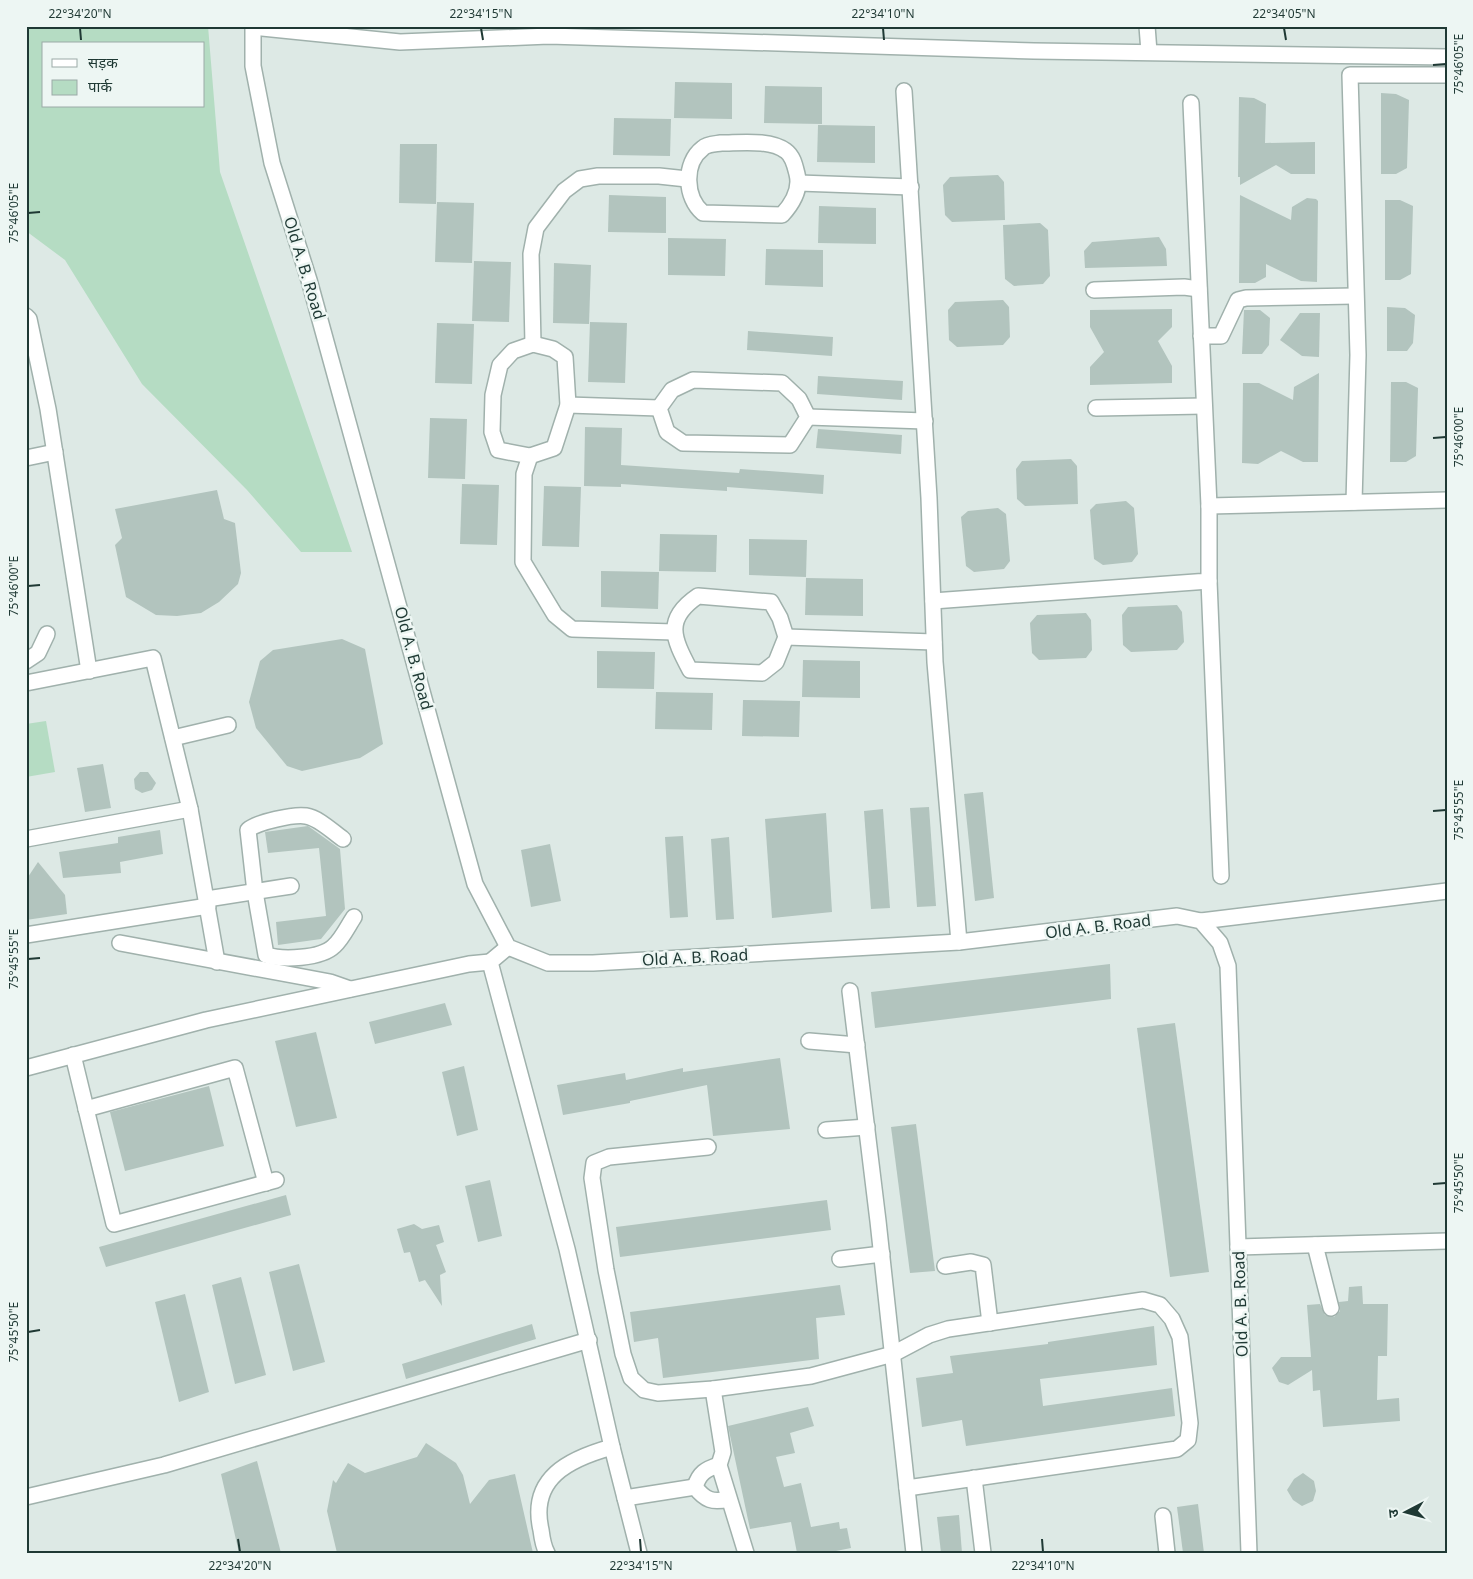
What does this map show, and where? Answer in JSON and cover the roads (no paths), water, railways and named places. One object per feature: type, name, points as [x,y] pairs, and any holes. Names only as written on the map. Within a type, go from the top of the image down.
[{"type":"street","points":[[1147,26],[1149,52]]},
{"type":"street","points":[[252,27],[400,42],[549,36],[1034,51],[1447,56]]},
{"type":"street","name":"Old A. B. Road","points":[[252,27],[252,66],[272,163],[312,289],[475,884],[508,947],[548,962],[593,963],[959,942],[1177,916],[1201,921],[1220,943],[1228,966],[1249,1553]]},
{"type":"street","points":[[1354,502],[1358,356],[1350,75],[1447,75]]},
{"type":"street","points":[[904,91],[925,421],[934,642],[959,942]]},
{"type":"street","points":[[1191,102],[1209,506],[1221,876]]},
{"type":"street","points":[[721,142],[770,145],[786,150],[794,161],[800,183],[792,205],[782,215],[703,214],[697,208],[687,179],[695,155],[705,146],[721,142]]},
{"type":"street","points":[[532,344],[531,254],[536,228],[564,191],[580,179],[598,176],[659,176],[687,179]]},
{"type":"street","points":[[800,183],[911,187]]},
{"type":"street","points":[[1094,290],[1184,287],[1199,289]]},
{"type":"street","points":[[1201,336],[1221,336],[1238,300],[1246,298],[1355,296]]},
{"type":"street","points":[[26,316],[29,319],[55,452],[90,671]]},
{"type":"street","points":[[532,344],[553,349],[565,357],[568,405],[554,448],[530,456],[498,450],[492,432],[493,395],[500,365],[513,351],[532,344]]},
{"type":"street","points":[[659,408],[672,390],[693,380],[782,384],[798,399],[808,417]]},
{"type":"street","points":[[568,405],[659,408]]},
{"type":"street","points":[[1096,408],[1204,406]]},
{"type":"street","points":[[659,408],[667,432],[683,443],[790,445],[808,417]]},
{"type":"street","points":[[808,417],[925,421]]},
{"type":"street","points":[[26,458],[55,452]]},
{"type":"street","points":[[530,456],[524,474],[523,562],[555,615],[572,629],[674,632]]},
{"type":"street","points":[[1209,506],[1447,500]]},
{"type":"street","points":[[933,601],[1210,581]]},
{"type":"street","points":[[698,596],[771,602],[780,618],[786,636],[776,662],[762,673],[690,670],[680,651],[674,632],[683,607],[698,596]]},
{"type":"street","points":[[26,661],[38,653],[47,634]]},
{"type":"street","points":[[786,636],[934,642]]},
{"type":"street","points":[[26,683],[153,658],[190,809],[208,902],[217,962]]},
{"type":"street","points":[[173,738],[228,725]]},
{"type":"street","points":[[26,839],[190,809]]},
{"type":"street","points":[[343,839],[315,820],[305,816],[255,824],[248,830],[255,892],[266,955],[279,959],[322,954],[334,946],[354,917]]},
{"type":"street","points":[[26,935],[291,886]]},
{"type":"street","points":[[1201,921],[1447,891]]},
{"type":"street","points":[[120,943],[330,982],[350,989]]},
{"type":"street","points":[[26,1068],[206,1020],[469,964],[490,962],[508,947]]},
{"type":"street","points":[[490,962],[560,1222],[589,1340],[612,1447],[639,1553]]},
{"type":"street","points":[[850,991],[882,1254],[914,1553]]},
{"type":"street","points":[[809,1042],[857,1044]]},
{"type":"street","points":[[73,1056],[114,1224],[271,1182],[235,1068],[86,1109]]},
{"type":"street","points":[[826,1130],[867,1127]]},
{"type":"street","points":[[708,1147],[609,1156],[594,1164],[592,1178],[606,1270],[623,1354],[631,1378],[644,1390],[658,1393],[713,1389],[811,1376],[892,1354],[929,1335],[990,1323],[1143,1300],[1160,1305],[1172,1319],[1180,1337],[1189,1432],[1188,1440],[1177,1449],[907,1488]]},
{"type":"street","points":[[1238,1247],[1447,1241]]},
{"type":"street","points":[[1315,1245],[1331,1308]]},
{"type":"street","points":[[840,1259],[882,1254]]},
{"type":"street","points":[[945,1266],[971,1262],[983,1265],[990,1323]]},
{"type":"street","points":[[26,1497],[164,1465],[589,1340]]},
{"type":"street","points":[[713,1389],[723,1452],[719,1465],[746,1553]]},
{"type":"street","points":[[547,1553],[538,1517],[543,1488],[560,1470],[583,1455],[612,1447]]},
{"type":"street","points":[[695,1487],[698,1477],[707,1469],[719,1465]]},
{"type":"street","points":[[974,1478],[983,1553]]},
{"type":"street","points":[[625,1498],[695,1487]]},
{"type":"street","points":[[695,1487],[704,1498],[717,1502],[728,1499]]},
{"type":"street","points":[[1164,1516],[1167,1553]]}]
